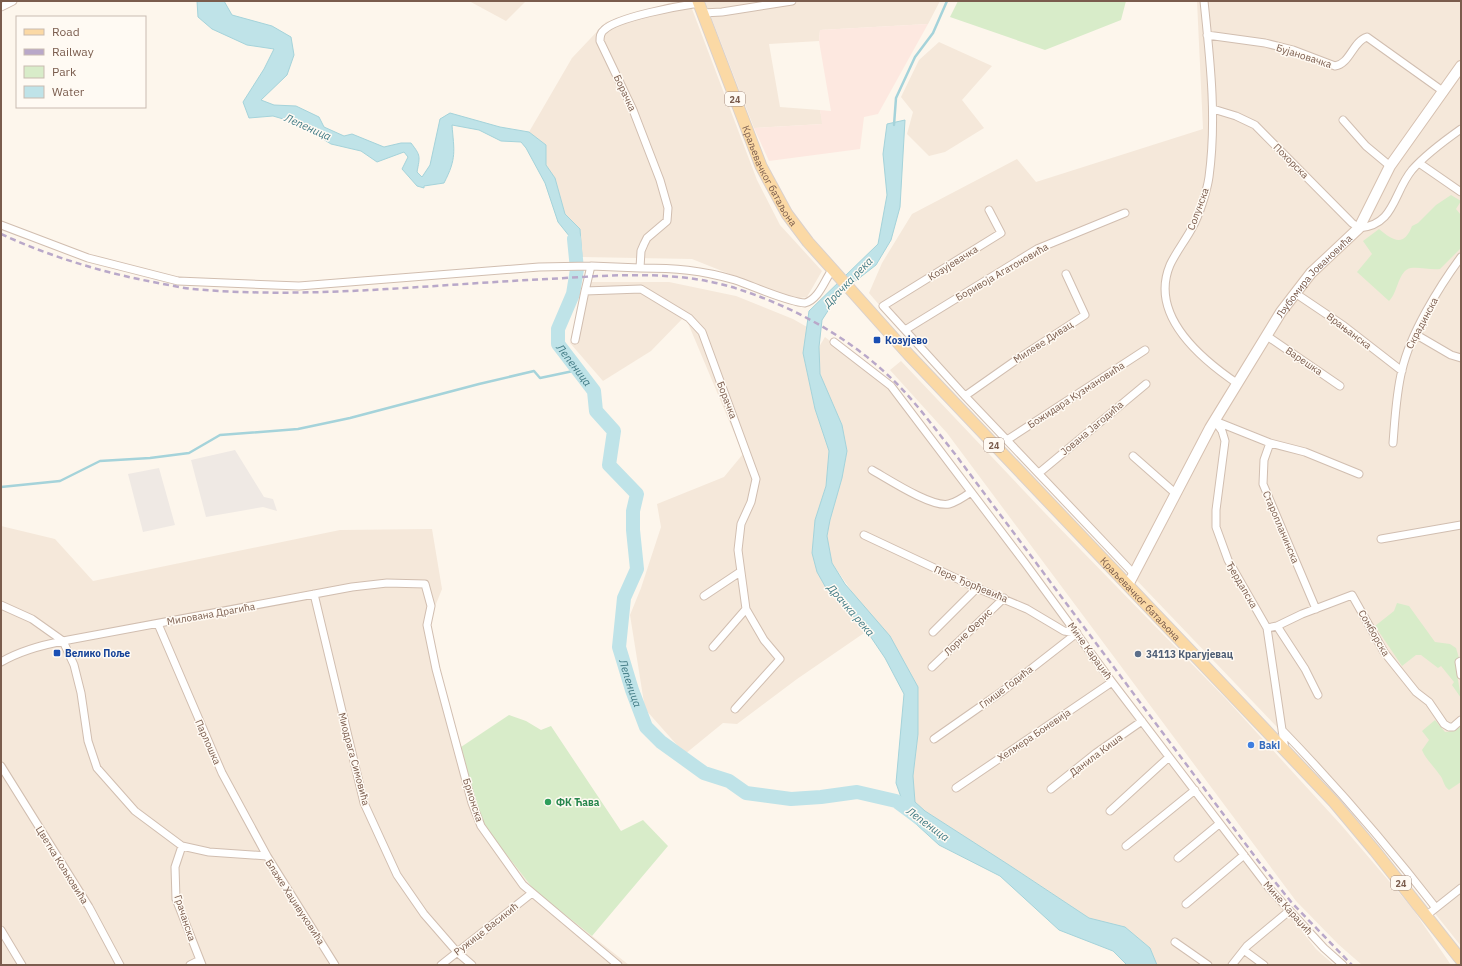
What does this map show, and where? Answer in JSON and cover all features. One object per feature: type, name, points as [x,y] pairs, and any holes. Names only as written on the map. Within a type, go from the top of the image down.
[{"type":"main road","name":"Краљевачког батаљона","points":[[700,6],[751,141],[770,183],[797,228],[858,299],[1348,818],[1427,915],[1461,960]]},
{"type":"street","points":[[1,7],[13,1]]},
{"type":"street","points":[[700,6],[722,12],[792,1]]},
{"type":"street","name":"Солунска","points":[[1204,1],[1213,109],[1209,178],[1195,222],[1170,265],[1166,277],[1166,290],[1174,322],[1187,340],[1201,355],[1238,384]]},
{"type":"street","name":"Борачка","points":[[640,268],[641,252],[644,244],[648,238],[667,221],[668,208],[660,180],[633,110],[600,41],[600,35],[602,30],[613,24],[661,10],[700,6]]},
{"type":"street","name":"Бујановачка","points":[[1207,35],[1265,43],[1293,50],[1335,66],[1342,63],[1361,41],[1367,37],[1444,92]]},
{"type":"street","name":"Љубомира Јовановића","points":[[1128,585],[1175,493],[1215,421],[1267,336],[1295,293],[1321,263],[1359,228],[1390,166],[1461,66]]},
{"type":"street","name":"Похорска","points":[[1213,109],[1236,116],[1255,126],[1352,223],[1359,228]]},
{"type":"street","points":[[1343,120],[1366,146],[1390,166]]},
{"type":"street","points":[[1359,228],[1372,226],[1384,218],[1404,181],[1419,163],[1461,129]]},
{"type":"street","points":[[1419,163],[1461,192]]},
{"type":"street","name":"Козујевачка","points":[[905,330],[883,306],[1001,233],[989,210]]},
{"type":"street","name":"Боривоја Агатоновића","points":[[905,330],[1037,249],[1125,212]]},
{"type":"street","points":[[1,225],[88,258],[178,281],[299,286],[581,265],[686,269],[735,280],[801,303],[810,302],[833,271]]},
{"type":"street","name":"Скрадинска","points":[[1393,443],[1402,371],[1415,334],[1461,257]]},
{"type":"street","points":[[575,340],[591,266]]},
{"type":"street","name":"Милеве Дивац","points":[[965,396],[1019,358],[1085,315],[1066,274]]},
{"type":"street","name":"Борачка","points":[[585,291],[641,290],[690,318],[702,332],[756,479],[751,502],[741,524],[738,550],[740,572],[746,609],[764,640],[780,659],[735,709]]},
{"type":"street","name":"Врањанска","points":[[1295,293],[1344,326],[1402,371]]},
{"type":"street","points":[[905,330],[965,396],[1039,472],[1134,574]]},
{"type":"street","points":[[1415,334],[1451,355],[1461,358]]},
{"type":"street","name":"Варешка","points":[[1267,336],[1340,386]]},
{"type":"street","name":"Мине Караџић","points":[[834,342],[891,386],[1219,824],[1289,911],[1343,965]]},
{"type":"street","name":"Божидара Кузмановића","points":[[1007,440],[1145,350]]},
{"type":"street","name":"Јована Јагодића","points":[[1039,472],[1146,384]]},
{"type":"street","points":[[1215,421],[1270,443],[1305,452],[1359,474]]},
{"type":"street","name":"Ђердапска","points":[[1215,421],[1224,435],[1225,441],[1216,510],[1217,532],[1228,560],[1267,628],[1285,750]]},
{"type":"street","name":"Старопланинска","points":[[1270,443],[1264,460],[1263,484],[1316,609]]},
{"type":"street","points":[[1133,456],[1175,493]]},
{"type":"street","points":[[872,470],[909,491],[938,505],[950,504],[971,492]]},
{"type":"street","points":[[1381,539],[1461,525]]},
{"type":"street","name":"Пере Ђорђевића","points":[[864,535],[977,588],[1004,598],[1027,609],[1064,631],[1077,633]]},
{"type":"street","points":[[704,596],[740,572]]},
{"type":"street","name":"Милована Драгића","points":[[1,662],[11,656],[63,640],[158,624],[314,594],[387,583],[425,584]]},
{"type":"street","name":"Брионска","points":[[425,584],[431,606],[427,625],[436,669],[472,803],[481,826],[523,885],[618,965]]},
{"type":"street","points":[[933,632],[977,588]]},
{"type":"street","name":"Миодрага Симовића","points":[[314,594],[364,804],[397,875],[424,914],[457,952],[472,965]]},
{"type":"street","name":"Сомборска","points":[[1267,628],[1277,626],[1302,614],[1352,595],[1384,652],[1416,692],[1429,702],[1444,724],[1449,727],[1453,727],[1461,720]]},
{"type":"street","name":"Лорне Ферис","points":[[932,667],[1004,598]]},
{"type":"street","points":[[1,605],[32,619],[63,640]]},
{"type":"street","points":[[713,647],[746,609]]},
{"type":"street","name":"Парлошка","points":[[158,624],[222,773],[267,856]]},
{"type":"street","points":[[1277,626],[1302,663],[1318,695]]},
{"type":"street","name":"Глише Годића","points":[[934,739],[1004,690],[1077,633]]},
{"type":"street","name":"Блаже Хаџивуковића","points":[[63,640],[74,665],[81,693],[88,741],[97,768],[135,811],[182,846],[209,852],[267,856],[335,965]]},
{"type":"street","points":[[1461,661],[1459,662],[1461,675]]},
{"type":"street","name":"Хелмера Боневија","points":[[956,788],[1112,682]]},
{"type":"street","name":"Данила Киша","points":[[1051,790],[1096,753],[1142,721]]},
{"type":"street","points":[[1283,731],[1337,787],[1396,856],[1436,908]]},
{"type":"street","points":[[1110,811],[1169,757]]},
{"type":"street","name":"Цветка Кољковића","points":[[1,766],[88,907],[120,965]]},
{"type":"street","points":[[1126,846],[1195,790]]},
{"type":"street","points":[[1178,858],[1219,824]]},
{"type":"street","name":"Грачанска","points":[[182,846],[175,867],[176,898],[201,962]]},
{"type":"street","points":[[1186,904],[1244,855]]},
{"type":"street","points":[[1427,915],[1461,888]]},
{"type":"street","name":"Ружице Васикић","points":[[441,965],[532,893]]},
{"type":"street","points":[[1232,965],[1245,951],[1247,946],[1289,911]]},
{"type":"street","points":[[1,930],[22,965]]},
{"type":"street","points":[[1175,942],[1208,965]]},
{"type":"street","points":[[1245,951],[1264,965]]},
{"type":"street","points":[[190,965],[201,962]]},
{"type":"shaded area","points":[[469,1],[526,1],[506,21]]},
{"type":"shaded area","points":[[676,1],[689,1],[757,180],[780,225],[822,271],[807,297],[792,299],[692,259],[582,257],[580,229],[565,214],[555,178],[546,165],[546,145],[529,132],[572,58],[606,22]]},
{"type":"shaded area","points":[[705,1],[940,1],[928,24],[820,30],[819,41],[769,44],[780,107],[820,110],[823,124],[754,128]]},
{"type":"shaded area","points":[[1197,1],[1461,1],[1461,946],[1361,821],[1277,727],[927,361],[869,293],[882,263],[912,214],[1017,159],[1036,182],[1203,129]]},
{"type":"shaded area","points":[[928,24],[878,114],[864,117],[860,149],[769,161],[754,128],[822,124],[820,110],[831,111],[819,41],[820,30]]},
{"type":"shaded area","points":[[939,42],[992,66],[962,100],[984,128],[945,152],[929,156],[907,134],[913,112],[901,97],[919,60]]},
{"type":"shaded area","points":[[584,282],[669,282],[736,296],[793,319],[807,327],[803,353],[815,409],[829,451],[826,486],[815,520],[812,553],[867,631],[797,679],[737,724],[723,723],[685,754],[645,709],[630,615],[641,588],[661,527],[657,504],[724,477],[743,454],[685,316],[651,351],[603,381],[570,343]]},
{"type":"shaded area","points":[[825,337],[887,387],[938,452],[1142,729],[1316,949],[1334,965],[1157,965],[1150,948],[1125,927],[1089,918],[925,811],[915,802],[913,776],[918,734],[918,687],[832,563],[827,536],[842,478],[847,451],[842,425],[820,374],[819,347]]},
{"type":"shaded area","points":[[901,361],[1044,512],[1227,700],[1342,826],[1412,908],[1451,965],[1362,965],[1338,944],[1296,901],[947,433],[890,370]]},
{"type":"shaded area","points":[[235,450],[264,497],[273,499],[277,511],[263,507],[206,517],[191,460]]},
{"type":"shaded area","points":[[159,468],[175,525],[143,532],[128,474]]},
{"type":"shaded area","points":[[1,526],[55,539],[93,581],[340,530],[432,529],[442,589],[428,624],[481,822],[535,891],[629,965],[1,965]]},
{"type":"green space","points":[[958,1],[1126,1],[1121,20],[1045,50],[950,17]]},
{"type":"green space","points":[[1451,195],[1461,201],[1456,209],[1461,215],[1461,248],[1440,269],[1411,268],[1407,270],[1403,273],[1389,301],[1357,272],[1372,254],[1363,241],[1379,229],[1393,239],[1402,239],[1409,233],[1412,226],[1418,223],[1436,205]]},
{"type":"green space","points":[[1397,603],[1409,606],[1435,642],[1450,644],[1456,648],[1459,658],[1456,667],[1461,698],[1452,685],[1454,682],[1441,666],[1438,668],[1421,655],[1416,655],[1402,666],[1375,626],[1394,611]]},
{"type":"green space","points":[[509,715],[526,721],[541,730],[551,726],[621,831],[643,820],[668,846],[592,936],[535,891],[481,822],[461,747]]},
{"type":"green space","points":[[1435,720],[1445,732],[1454,731],[1461,726],[1461,782],[1449,790],[1441,776],[1422,750],[1429,740],[1422,731]]},
{"type":"water","points":[[197,1],[224,1],[232,15],[272,26],[291,37],[294,55],[287,75],[261,100],[274,105],[296,106],[319,117],[324,127],[344,136],[352,134],[384,147],[401,143],[411,143],[419,156],[417,172],[422,177],[430,165],[440,119],[450,113],[500,127],[529,132],[546,145],[546,165],[555,178],[565,214],[580,229],[582,257],[571,256],[570,237],[558,222],[545,183],[526,148],[521,142],[501,141],[479,130],[452,125],[454,154],[451,167],[444,183],[424,186],[424,188],[417,186],[402,169],[408,157],[404,152],[377,162],[361,151],[331,144],[297,123],[273,116],[249,118],[243,102],[264,69],[274,49],[247,45],[212,29],[198,17]]},
{"type":"water","points":[[905,120],[900,207],[891,240],[876,265],[844,290],[822,320],[819,347],[820,374],[842,425],[847,451],[842,478],[827,536],[832,563],[845,584],[890,636],[918,687],[918,734],[913,776],[915,802],[925,811],[1089,918],[1125,927],[1150,948],[1157,965],[1127,965],[1113,951],[1059,930],[1000,876],[939,845],[905,814],[910,807],[903,803],[896,783],[904,694],[885,658],[864,627],[826,588],[817,572],[812,553],[815,520],[826,486],[829,451],[815,409],[803,353],[809,311],[878,244],[887,195],[883,154],[887,124]]},
{"type":"waterway","name":"Драчка река","points":[[894,125],[896,98],[915,57],[933,33],[947,1]]},
{"type":"waterway","name":"Лепеница","points":[[574,239],[577,269],[573,294],[558,329],[558,344],[594,391],[596,411],[614,431],[609,465],[637,494],[633,511],[633,530],[637,569],[624,598],[619,647],[632,690],[646,727],[661,742],[704,773],[729,781],[746,793],[791,799],[857,792],[896,801],[923,821]]},
{"type":"waterway","points":[[1,487],[60,481],[100,461],[150,458],[189,453],[220,435],[298,429],[350,418],[534,371],[540,378],[578,370]]},
{"type":"railway","points":[[1,234],[58,257],[98,269],[189,289],[277,293],[319,292],[607,276],[660,276],[713,282],[738,289],[780,305],[820,325],[840,337],[876,364],[917,406],[955,454],[1259,862],[1292,903],[1352,965]]},
{"type":"place","name":"Козујево","points":[[877,340]]},
{"type":"place","name":"Велико Поље","points":[[57,653]]},
{"type":"place","name":"34113 Крагујевац","points":[[1138,654]]},
{"type":"place","name":"Baki","points":[[1251,745]]},
{"type":"place","name":"ФК Ћава","points":[[548,802]]}]
